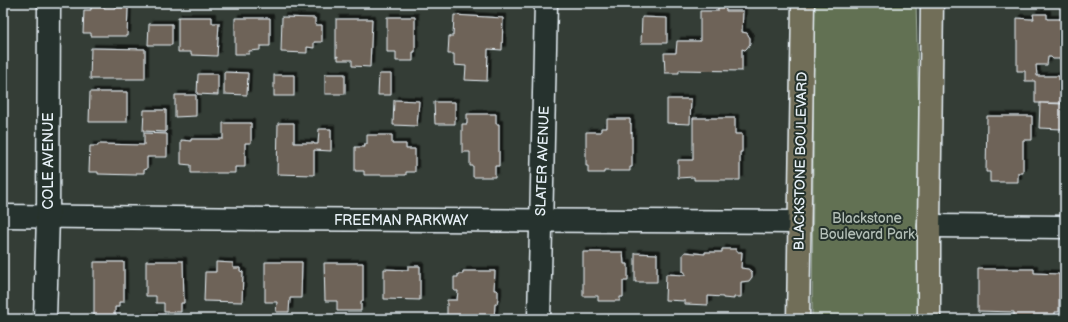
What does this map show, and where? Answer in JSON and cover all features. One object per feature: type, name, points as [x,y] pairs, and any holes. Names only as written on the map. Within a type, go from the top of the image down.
[{"type":"main road","name":"BLACKSTONE BOULEVARD","points":[[798,319],[803,3]]},
{"type":"main road","points":[[929,319],[932,3]]},
{"type":"street","name":"COLE AVENUE","points":[[45,319],[48,216],[49,3]]},
{"type":"street","name":"SLATER AVENUE","points":[[539,319],[546,3]]},
{"type":"street","name":"FREEMAN PARKWAY","points":[[3,216],[799,222]]},
{"type":"street","points":[[929,226],[1065,227]]},
{"type":"green space","name":"Blackstone Boulevard Park","points":[[814,3],[916,3],[922,226],[917,319],[812,319]]},
{"type":"building","points":[[105,4],[115,4],[114,7],[128,8],[127,36],[91,36],[91,33],[83,33],[84,10],[91,10],[91,7],[105,7]]},
{"type":"building","points":[[725,6],[726,11],[743,11],[742,32],[747,33],[750,38],[750,44],[745,50],[742,49],[742,71],[679,70],[679,73],[665,73],[664,53],[676,53],[677,41],[700,41],[700,11],[718,11],[718,7]]},
{"type":"building","points":[[1033,14],[1047,14],[1047,19],[1065,19],[1065,57],[1053,59],[1048,57],[1047,65],[1036,65],[1037,76],[1059,76],[1059,80],[1065,81],[1065,103],[1035,103],[1035,81],[1025,81],[1025,71],[1017,71],[1017,18],[1034,19]]},
{"type":"building","points":[[454,15],[503,18],[502,50],[488,49],[487,81],[465,80],[466,66],[454,65],[454,54],[448,54],[449,36],[453,36]]},
{"type":"building","points":[[178,17],[212,17],[212,23],[219,23],[217,56],[191,55],[191,52],[178,52]]},
{"type":"building","points":[[282,17],[315,18],[315,25],[322,25],[322,42],[314,42],[314,48],[307,47],[307,53],[281,52]]},
{"type":"building","points":[[387,17],[415,17],[415,52],[413,52],[413,61],[396,61],[396,52],[387,52]]},
{"type":"building","points":[[642,17],[667,18],[667,43],[641,43]]},
{"type":"building","points":[[235,18],[270,18],[270,46],[260,46],[260,50],[249,51],[249,54],[235,54]]},
{"type":"building","points":[[336,19],[372,19],[370,67],[352,66],[352,60],[338,60],[338,56],[336,57]]},
{"type":"building","points":[[149,24],[172,24],[172,45],[148,45]]},
{"type":"building","points":[[91,48],[145,49],[145,79],[90,79]]},
{"type":"building","points":[[224,72],[248,73],[247,95],[224,94]]},
{"type":"building","points":[[198,74],[218,74],[218,95],[197,94]]},
{"type":"building","points":[[325,74],[345,74],[345,94],[325,94]]},
{"type":"building","points":[[379,74],[391,74],[391,95],[378,95]]},
{"type":"building","points":[[274,75],[294,75],[294,96],[274,96]]},
{"type":"building","points":[[90,92],[127,92],[127,122],[89,122]]},
{"type":"building","points":[[175,95],[196,95],[196,116],[175,117]]},
{"type":"building","points":[[667,99],[691,99],[690,124],[667,123]]},
{"type":"building","points":[[394,100],[419,101],[417,126],[393,125]]},
{"type":"building","points":[[434,102],[455,102],[455,124],[435,124]]},
{"type":"building","points":[[1040,103],[1063,104],[1062,129],[1039,128]]},
{"type":"building","points":[[144,110],[166,110],[166,132],[143,131]]},
{"type":"building","points":[[467,114],[496,114],[496,124],[499,124],[499,166],[495,166],[495,177],[473,177],[473,166],[470,166],[470,152],[462,152],[462,124],[467,124]]},
{"type":"building","points":[[987,116],[1032,116],[1032,140],[1023,140],[1023,173],[1018,173],[1018,182],[990,182],[990,172],[986,172]]},
{"type":"building","points":[[693,118],[735,118],[735,134],[742,134],[742,152],[740,152],[740,180],[694,180],[694,177],[678,178],[678,160],[693,160]]},
{"type":"building","points":[[607,119],[630,119],[631,133],[632,132],[632,167],[630,167],[630,171],[604,171],[604,173],[588,173],[588,166],[586,166],[586,132],[601,132],[601,128],[607,128]]},
{"type":"building","points":[[223,123],[251,123],[251,143],[245,143],[245,167],[235,167],[235,173],[191,173],[191,165],[181,164],[181,140],[191,141],[191,139],[223,139]]},
{"type":"building","points":[[278,123],[294,123],[294,143],[318,144],[319,129],[331,129],[331,151],[314,150],[314,175],[277,174]]},
{"type":"building","points":[[144,133],[167,134],[167,157],[147,157],[147,169],[144,170],[144,173],[136,173],[136,175],[98,174],[98,172],[89,172],[90,146],[98,146],[98,144],[144,145]]},
{"type":"building","points":[[367,135],[392,135],[392,144],[406,144],[406,149],[415,149],[415,172],[406,172],[406,175],[364,175],[364,171],[355,171],[355,147],[365,147],[364,144],[367,144]]},
{"type":"building","points":[[722,249],[736,249],[736,252],[742,252],[741,268],[751,271],[752,277],[749,281],[741,282],[741,297],[734,297],[734,299],[708,296],[708,305],[685,304],[685,301],[665,300],[666,274],[685,275],[685,272],[683,272],[683,254],[685,252],[705,254],[705,252],[722,252]]},
{"type":"building","points":[[583,252],[623,252],[624,264],[628,264],[628,281],[623,281],[623,297],[620,297],[620,301],[598,301],[598,296],[583,296]]},
{"type":"building","points":[[635,253],[657,254],[657,282],[635,282]]},
{"type":"building","points":[[146,261],[183,261],[184,303],[181,303],[181,312],[164,312],[164,303],[156,303],[156,296],[146,296]]},
{"type":"building","points":[[94,262],[124,262],[124,302],[119,302],[119,307],[115,307],[115,319],[94,319]]},
{"type":"building","points":[[216,262],[233,263],[233,268],[240,268],[240,271],[243,272],[242,302],[204,301],[205,272],[216,272]]},
{"type":"building","points":[[265,262],[302,262],[301,298],[290,298],[289,312],[276,312],[277,302],[265,302]]},
{"type":"building","points":[[324,263],[363,263],[363,301],[361,301],[361,311],[337,311],[337,301],[325,301]]},
{"type":"building","points":[[408,266],[420,266],[420,300],[384,299],[384,269],[408,270]]},
{"type":"building","points":[[978,269],[1034,269],[1034,273],[1059,274],[1059,312],[1055,312],[1055,319],[1014,319],[1014,312],[978,311]]},
{"type":"building","points":[[463,271],[495,271],[494,290],[498,291],[498,298],[497,304],[495,304],[494,319],[462,319],[462,317],[447,317],[447,300],[457,300],[458,291],[454,291],[454,277],[458,277],[458,274],[463,274]]},
{"type":"building","points":[[159,316],[159,319],[139,319],[139,317]]}]
